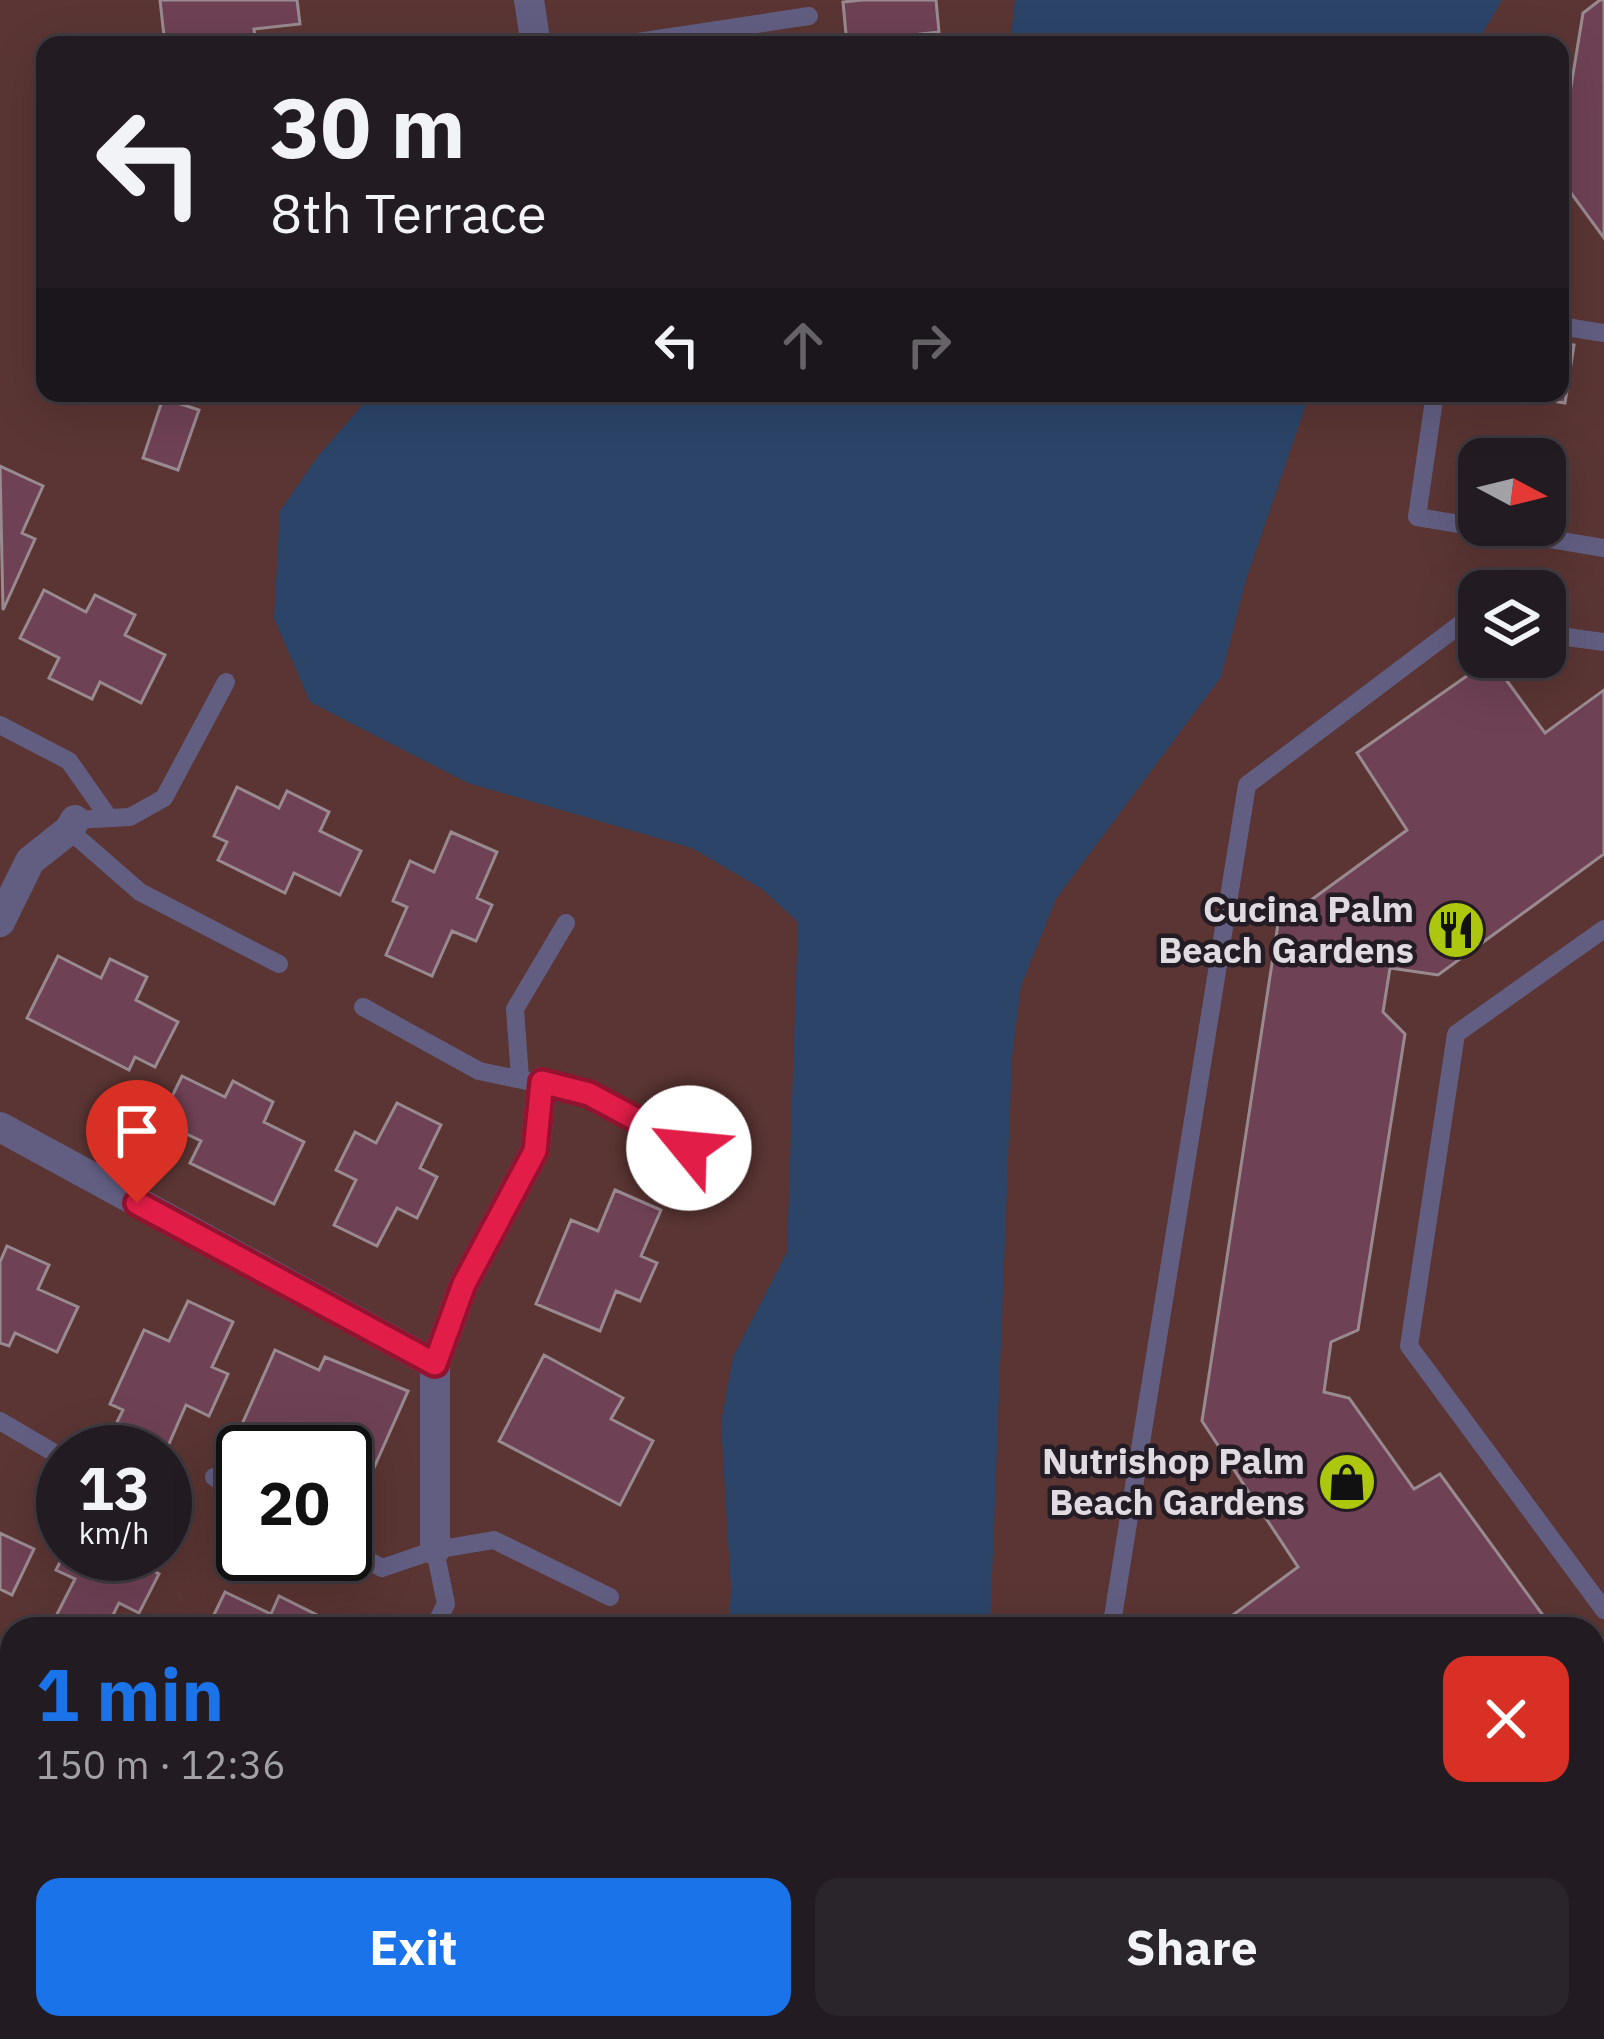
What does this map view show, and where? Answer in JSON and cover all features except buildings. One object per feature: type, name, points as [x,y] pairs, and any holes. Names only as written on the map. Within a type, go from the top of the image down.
[{"type":"street","points":[[529,0],[535,36]]},
{"type":"street","points":[[0,922],[30,861],[72,825]]},
{"type":"street","points":[[435,1550],[435,1364],[464,1284],[535,1151],[531,1080]]},
{"type":"street","points":[[0,1127],[435,1364]]},
{"type":"lane","points":[[677,36],[809,16]]},
{"type":"lane","points":[[1569,327],[1604,333]]},
{"type":"lane","points":[[1434,402],[1417,517],[1604,548]]},
{"type":"lane","points":[[1113,1617],[1246,785],[1458,625]]},
{"type":"lane","points":[[1566,636],[1604,641]]},
{"type":"lane","points":[[72,825],[130,817],[164,798],[226,682]]},
{"type":"lane","points":[[0,725],[69,761],[109,818]]},
{"type":"lane","points":[[72,825],[140,892],[279,964]]},
{"type":"lane","points":[[531,1080],[515,1010],[566,923]]},
{"type":"lane","points":[[1604,929],[1456,1034],[1409,1346],[1604,1610]]},
{"type":"lane","points":[[363,1007],[478,1071],[589,1094],[689,1148]]},
{"type":"lane","points":[[0,1421],[36,1442]]},
{"type":"lane","points":[[372,1563],[382,1568],[435,1550],[494,1540],[610,1598]]},
{"type":"lane","points":[[435,1550],[446,1604],[439,1617]]},
{"type":"shaded area","points":[[0,0],[1604,0],[1604,1617],[0,1617]]},
{"type":"water","points":[[1015,0],[1502,0],[1481,36],[1011,36]]},
{"type":"water","points":[[365,402],[1307,402],[1246,580],[1221,677],[1056,899],[1021,986],[1012,1057],[990,1617],[730,1617],[721,1423],[733,1357],[787,1252],[798,922],[762,889],[692,848],[468,783],[310,702],[274,618],[280,511],[318,456]]},
{"type":"place","name":"Cucina Palm Beach Gardens","points":[[1456,930]]},
{"type":"place","name":"Nutrishop Palm Beach Gardens","points":[[1347,1482]]},
{"type":"route","points":[[137,1203],[435,1364],[464,1284],[535,1151],[542,1082],[589,1094],[689,1148]]}]
